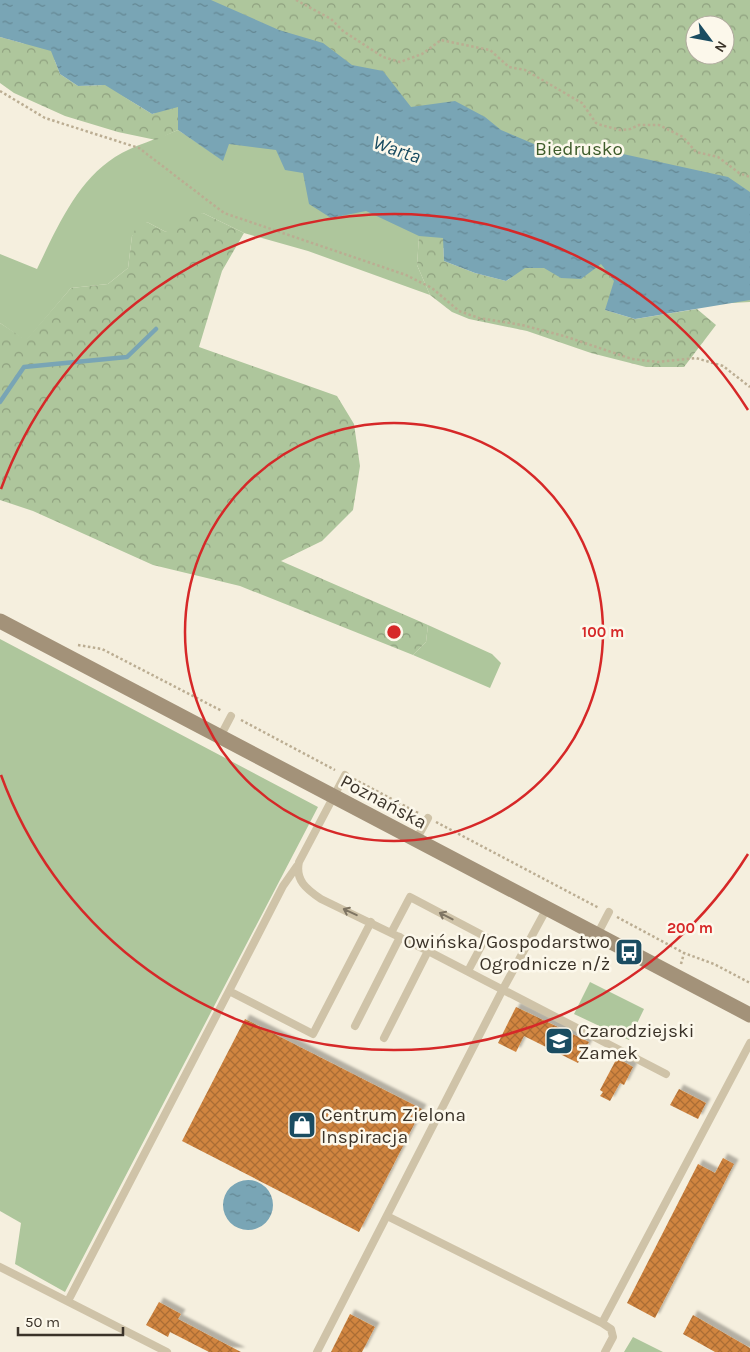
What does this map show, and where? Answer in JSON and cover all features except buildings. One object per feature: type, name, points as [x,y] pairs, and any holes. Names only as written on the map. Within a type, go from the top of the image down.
[{"type":"main road","name":"Poznańska","points":[[0,621],[750,1015]]},
{"type":"lane","points":[[220,737],[231,716]]},
{"type":"lane","points":[[68,1301],[284,886],[299,862],[345,775]]},
{"type":"lane","points":[[416,840],[428,818]]},
{"type":"lane","points":[[299,862],[297,871],[299,879],[312,893],[468,971],[666,1074]]},
{"type":"lane","points":[[391,933],[410,897],[486,937],[468,971]]},
{"type":"lane","points":[[317,1352],[503,989],[547,908]]},
{"type":"lane","points":[[597,935],[609,912]]},
{"type":"lane","points":[[229,991],[313,1034],[371,922]]},
{"type":"lane","points":[[355,1026],[400,937]]},
{"type":"lane","points":[[384,1038],[428,951]]},
{"type":"lane","points":[[602,1323],[750,1043]]},
{"type":"lane","points":[[387,1216],[602,1323],[611,1329],[613,1337],[605,1352]]},
{"type":"lane","points":[[0,1267],[167,1352]]},
{"type":"path","points":[[296,0],[331,19],[342,31],[383,57],[400,62],[422,54],[440,40],[490,50],[509,67],[525,70],[582,104],[596,123],[601,126],[620,130],[630,129],[639,125],[659,125],[683,137],[696,152],[718,157],[739,172],[750,177]]},
{"type":"path","points":[[0,91],[46,118],[139,148],[224,213],[406,275],[432,288],[459,311],[479,318],[522,325],[564,336],[632,359],[658,362],[696,358],[722,366],[750,387]]},
{"type":"path","points":[[70,644],[102,649],[609,912],[684,953],[714,964],[750,983]]},
{"type":"green space","name":"Biedrusko","points":[[0,0],[750,0],[750,302],[583,311],[419,237],[417,265],[430,295],[308,251],[244,233],[203,213],[166,232],[147,222],[132,236],[128,268],[108,284],[71,288],[26,341],[0,323],[0,254],[37,269],[68,208],[78,193],[101,167],[122,153],[178,130],[223,160],[208,142],[0,31]]},
{"type":"green space","points":[[211,0],[750,0],[750,192],[728,177],[582,145],[560,155],[501,130],[485,117],[455,101],[411,107],[383,71],[352,65],[323,43],[279,30]]},
{"type":"green space","points":[[0,37],[51,51],[60,74],[78,86],[105,85],[152,114],[178,107],[178,130],[156,140],[118,132],[65,116],[14,93],[0,83]]},
{"type":"green space","points":[[203,213],[244,233],[222,271],[199,347],[337,396],[354,424],[360,466],[353,510],[322,541],[281,561],[428,625],[426,642],[413,655],[240,586],[153,565],[33,511],[0,500],[0,323],[26,340],[71,288],[108,284],[128,268],[132,236],[137,226],[147,222],[166,232],[178,218]]},
{"type":"green space","points":[[419,236],[443,238],[444,261],[475,273],[506,281],[521,272],[533,268],[546,270],[561,278],[601,264],[614,281],[605,310],[635,319],[697,309],[716,325],[684,367],[646,367],[591,353],[527,331],[469,319],[452,312],[430,295],[417,265]]},
{"type":"green space","points":[[428,625],[492,654],[501,663],[490,688],[413,655],[426,642]]},
{"type":"green space","points":[[0,639],[318,807],[65,1292],[15,1264],[21,1223],[0,1211]]},
{"type":"green space","points":[[590,982],[644,1009],[629,1040],[574,1014]]},
{"type":"green space","points":[[633,1337],[663,1352],[624,1352]]},
{"type":"water","name":"Biedrusko","points":[[0,0],[211,0],[279,30],[323,43],[352,65],[383,71],[411,107],[455,101],[485,117],[501,130],[560,155],[582,145],[728,177],[750,192],[750,300],[635,319],[605,310],[614,281],[601,264],[581,279],[561,278],[544,268],[525,268],[506,281],[475,273],[444,261],[443,238],[419,236],[366,211],[331,218],[309,204],[303,173],[285,170],[276,150],[229,144],[223,161],[178,130],[178,107],[152,114],[105,85],[78,86],[60,74],[51,51],[0,37]]},
{"type":"water","points":[[243,1180],[253,1180],[266,1187],[273,1200],[273,1210],[266,1223],[253,1230],[243,1230],[234,1226],[227,1219],[223,1210],[223,1200],[227,1191],[234,1184]]},
{"type":"waterway","points":[[0,402],[24,367],[127,357],[156,329]]},
{"type":"place","name":"Owińska/Gospodarstwo Ogrodnicze n/ż","points":[[629,952]]},
{"type":"place","name":"Czarodziejski Zamek","points":[[559,1041]]},
{"type":"place","name":"Centrum Zielona Inspiracja","points":[[302,1125]]},
{"type":"water label","name":"Warta","points":[[397,149]]}]
